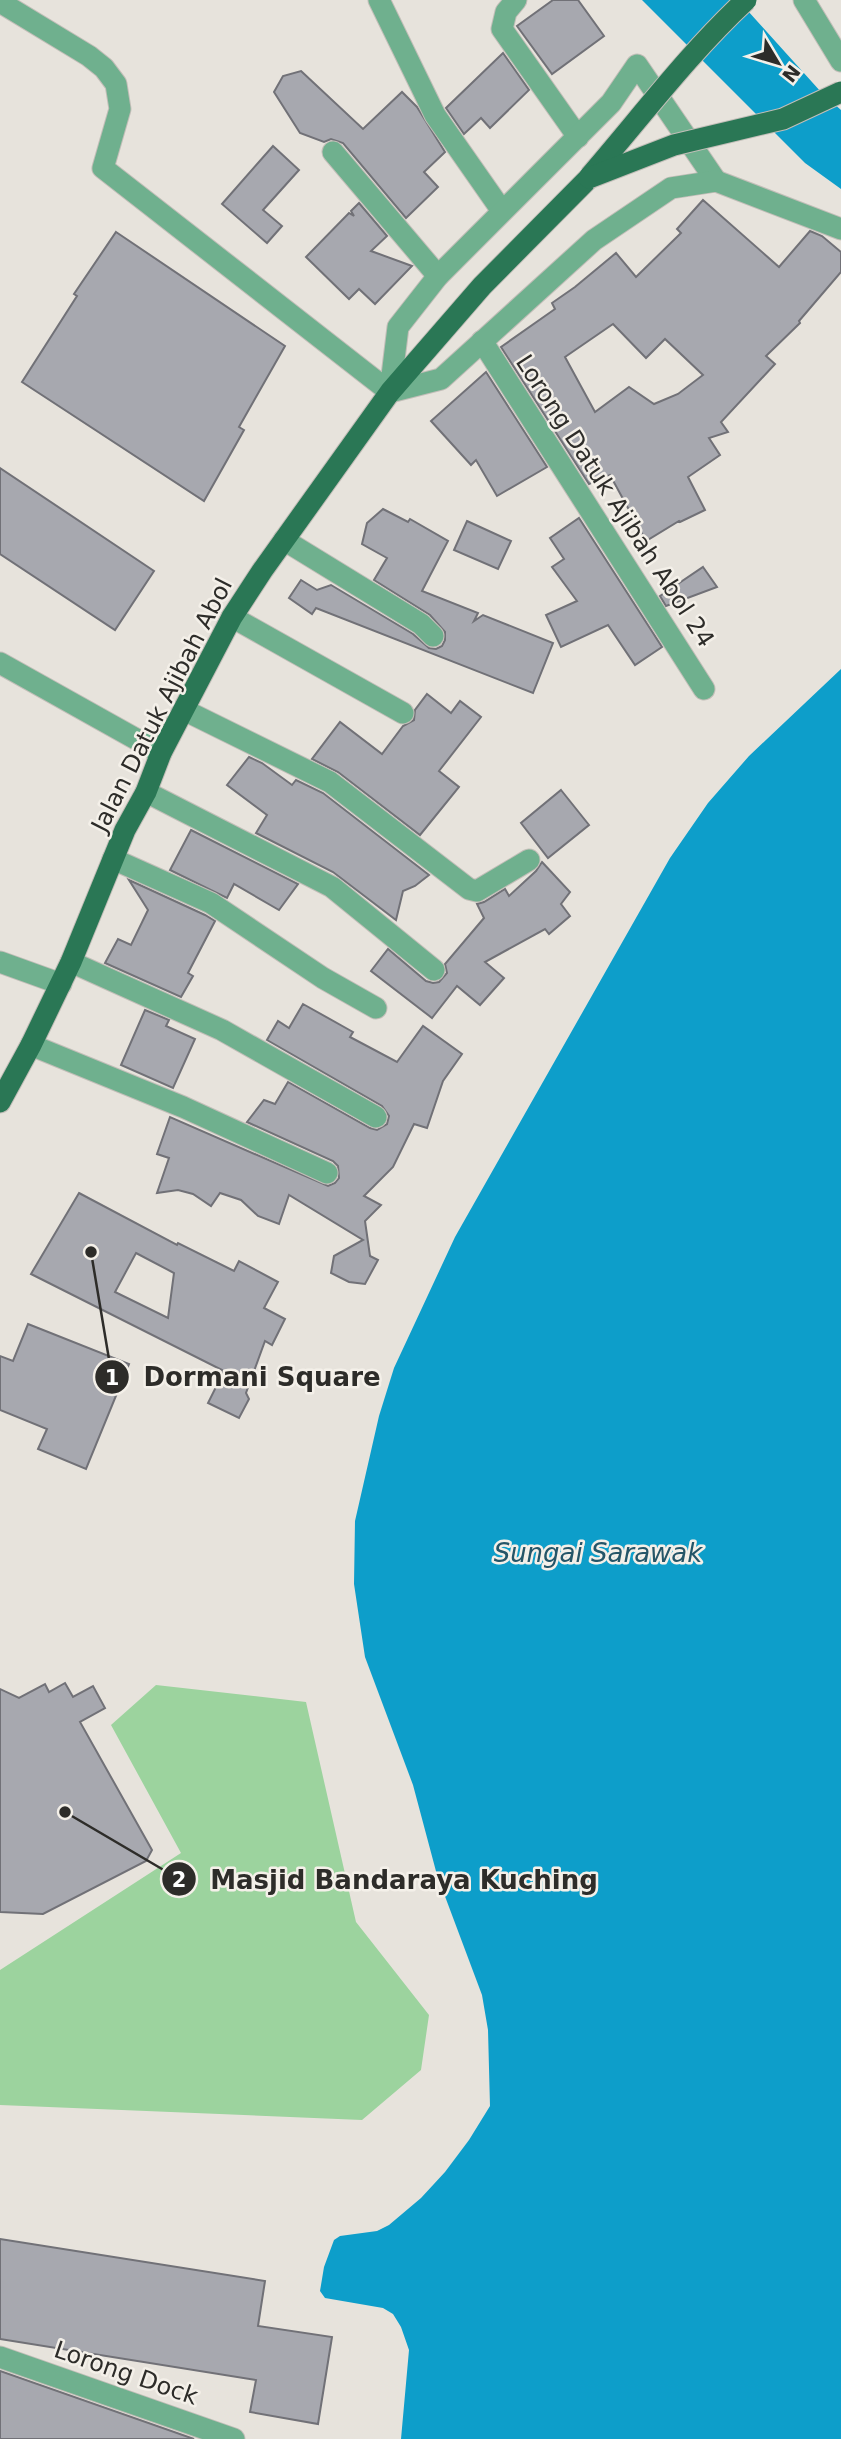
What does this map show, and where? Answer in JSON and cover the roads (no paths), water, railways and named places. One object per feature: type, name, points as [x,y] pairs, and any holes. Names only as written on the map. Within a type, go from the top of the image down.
[{"type":"main road","name":"Jalan Datuk Ajibah Abol","points":[[0,1102],[61,984],[125,830],[146,792],[161,753],[232,617],[284,540],[390,392],[482,286],[589,178],[691,58],[746,0]]},
{"type":"main road","points":[[589,178],[674,145],[783,119],[841,92]]},
{"type":"street","points":[[379,0],[435,115],[502,211]]},
{"type":"street","points":[[516,0],[506,12],[502,29],[578,137]]},
{"type":"street","points":[[804,0],[841,61]]},
{"type":"street","points":[[0,2],[89,56],[104,68],[116,84],[120,109],[103,168],[390,392]]},
{"type":"street","points":[[390,392],[398,327],[438,276],[611,103],[637,65],[716,181]]},
{"type":"street","points":[[333,152],[438,276]]},
{"type":"street","points":[[390,392],[442,379],[594,240],[671,188],[716,181],[841,229]]},
{"type":"street","name":"Lorong Datuk Ajibah Abol 24","points":[[482,341],[704,689]]},
{"type":"street","points":[[284,540],[421,624],[433,636]]},
{"type":"street","points":[[232,617],[403,713]]},
{"type":"street","points":[[0,663],[161,753]]},
{"type":"street","points":[[184,710],[330,782],[469,888],[477,891],[529,860]]},
{"type":"street","points":[[146,792],[332,887],[434,970]]},
{"type":"street","points":[[113,859],[211,903],[323,978],[376,1008]]},
{"type":"street","points":[[0,962],[61,984]]},
{"type":"street","points":[[71,962],[222,1030],[376,1117]]},
{"type":"street","points":[[31,1045],[183,1107],[327,1173]]},
{"type":"street","name":"Lorong Dock","points":[[0,2357],[234,2439]]},
{"type":"water","points":[[642,0],[738,0],[821,92],[841,110],[841,189],[805,163]]},
{"type":"water","name":"Sungai Sarawak","points":[[841,669],[841,2439],[401,2439],[409,2350],[401,2327],[393,2314],[383,2308],[325,2298],[320,2291],[324,2267],[334,2240],[340,2236],[377,2231],[389,2225],[421,2198],[469,2140],[490,2106],[488,2030],[482,1995],[437,1875],[413,1785],[365,1657],[354,1584],[355,1521],[379,1416],[394,1368],[455,1237],[670,858],[708,803],[749,756]]},
{"type":"place","name":"Dormani Square","points":[[91,1252]]},
{"type":"place","name":"Masjid Bandaraya Kuching","points":[[65,1812]]}]
